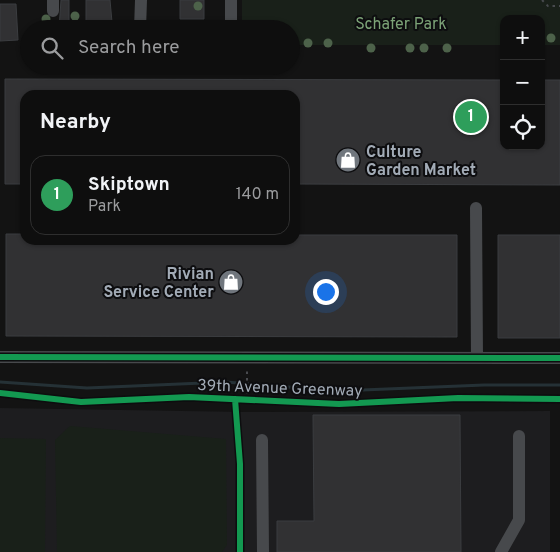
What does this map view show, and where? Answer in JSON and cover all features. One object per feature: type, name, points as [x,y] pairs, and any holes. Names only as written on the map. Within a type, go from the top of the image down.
[{"type":"street","points":[[140,0],[140,20]]},
{"type":"street","points":[[231,0],[232,20]]},
{"type":"street","points":[[476,208],[477,358]]},
{"type":"street","points":[[0,357],[560,358]]},
{"type":"street","points":[[501,552],[518,520],[519,436]]},
{"type":"street","points":[[262,440],[263,552]]},
{"type":"path","points":[[542,0],[548,6],[560,6]]},
{"type":"path","points":[[244,400],[247,368]]},
{"type":"shaded area","points":[[0,408],[244,412],[550,411],[550,552],[0,552]]},
{"type":"green space","name":"Schafer Park","points":[[242,0],[560,0],[560,45],[545,45],[545,15],[500,15],[500,45],[300,45],[300,20],[242,20]]},
{"type":"green space","points":[[70,426],[226,439],[227,545],[222,552],[57,552],[55,440]]},
{"type":"green space","points":[[0,438],[46,439],[45,552],[0,552]]},
{"type":"building","points":[[61,0],[69,0],[69,20],[60,20]]},
{"type":"building","points":[[86,0],[110,0],[112,20],[86,20]]},
{"type":"building","points":[[180,0],[204,0],[204,19],[180,19]]},
{"type":"building","points":[[0,4],[16,4],[18,40],[0,41]]},
{"type":"building","points":[[5,79],[500,80],[500,150],[545,150],[545,80],[560,80],[560,185],[300,184],[300,90],[20,90],[20,184],[5,184]]},
{"type":"building","name":"Rivian Service Center","points":[[6,234],[20,234],[20,245],[300,245],[300,235],[457,235],[457,337],[6,336]]},
{"type":"building","points":[[498,235],[560,235],[560,338],[498,338]]},
{"type":"building","points":[[313,415],[460,415],[461,552],[277,552],[277,521],[314,521]]},
{"type":"waterway","points":[[0,382],[87,388],[226,382],[338,391],[484,385],[560,385]]},
{"type":"cycle path","points":[[0,357],[560,358]]},
{"type":"cycle path","name":"39th Avenue Greenway","points":[[0,393],[81,402],[189,397],[339,404],[458,398],[560,399]]},
{"type":"cycle path","name":"39th Avenue Greenway","points":[[235,399],[240,464],[240,552]]},
{"type":"place","name":"Skiptown","points":[[471,117]]},
{"type":"place","name":"Culture Garden Market","points":[[348,160]]},
{"type":"place","name":"Rivian Service Center","points":[[231,282]]}]
